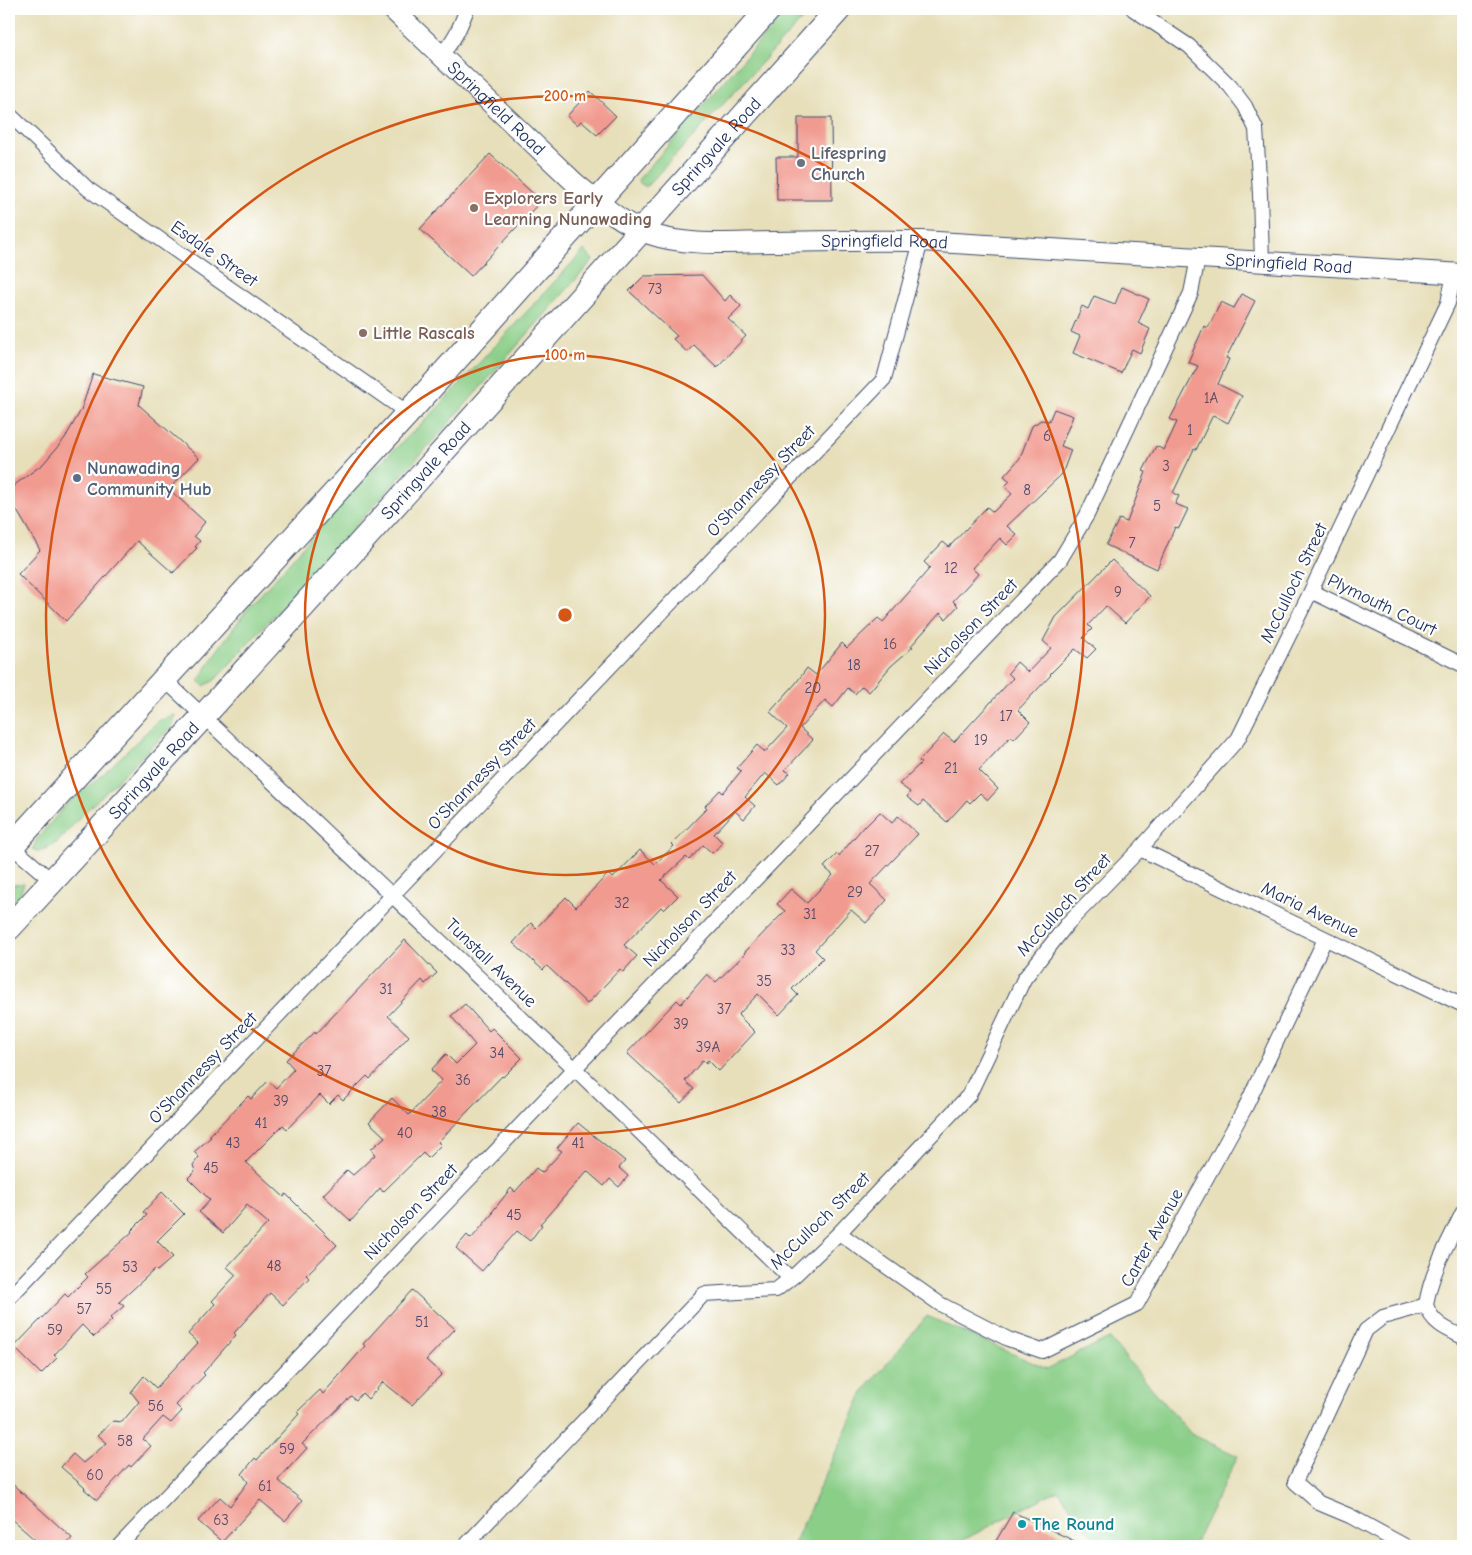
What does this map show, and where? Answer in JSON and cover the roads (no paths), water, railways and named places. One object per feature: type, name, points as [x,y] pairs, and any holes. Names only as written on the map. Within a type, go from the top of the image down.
[{"type":"highway","points":[[10,846],[408,413],[769,9]]},
{"type":"highway","name":"Springvale Road","points":[[9,928],[204,715],[839,9]]},
{"type":"main road","name":"Springfield Road","points":[[392,9],[597,202],[641,230],[674,240],[719,243],[872,240],[921,242],[1459,274]]},
{"type":"street","points":[[440,55],[450,45],[467,9]]},
{"type":"street","points":[[1133,9],[1189,46],[1230,86],[1245,106],[1256,129],[1262,262]]},
{"type":"street","name":"Esdale Street","points":[[9,114],[88,189],[408,413]]},
{"type":"street","name":"O'Shannessy Street","points":[[9,1298],[884,379],[921,242]]},
{"type":"street","name":"Nicholson Street","points":[[118,1546],[1060,560],[1087,515],[1187,302],[1196,275],[1198,258]]},
{"type":"street","name":"McCulloch Street","points":[[465,1546],[704,1294],[776,1290],[840,1233],[968,1095],[1024,978],[1068,923],[1140,849],[1238,739],[1311,591],[1448,302],[1459,274]]},
{"type":"street","name":"Plymouth Court","points":[[1311,591],[1463,665]]},
{"type":"street","name":"Tunstall Avenue","points":[[164,678],[574,1068],[790,1278]]},
{"type":"street","points":[[10,846],[52,881]]},
{"type":"street","name":"Maria Avenue","points":[[1140,849],[1463,1005]]},
{"type":"street","name":"Carter Avenue","points":[[840,1233],[940,1304],[1008,1339],[1042,1351],[1137,1304],[1246,1106],[1325,939]]},
{"type":"street","points":[[1463,1212],[1428,1290],[1426,1305],[1429,1314],[1435,1322],[1463,1337]]},
{"type":"street","points":[[1405,1546],[1350,1516],[1319,1503],[1295,1482],[1366,1330],[1383,1317],[1426,1305]]},
{"type":"place","name":"Lifespring Church","points":[[801,163]]},
{"type":"place","name":"Explorers Early Learning Nunawading","points":[[474,208]]},
{"type":"place","name":"Little Rascals","points":[[363,333]]},
{"type":"place","name":"Nunawading Community Hub","points":[[77,478]]},
{"type":"place","name":"The Round","points":[[1022,1524]]}]
